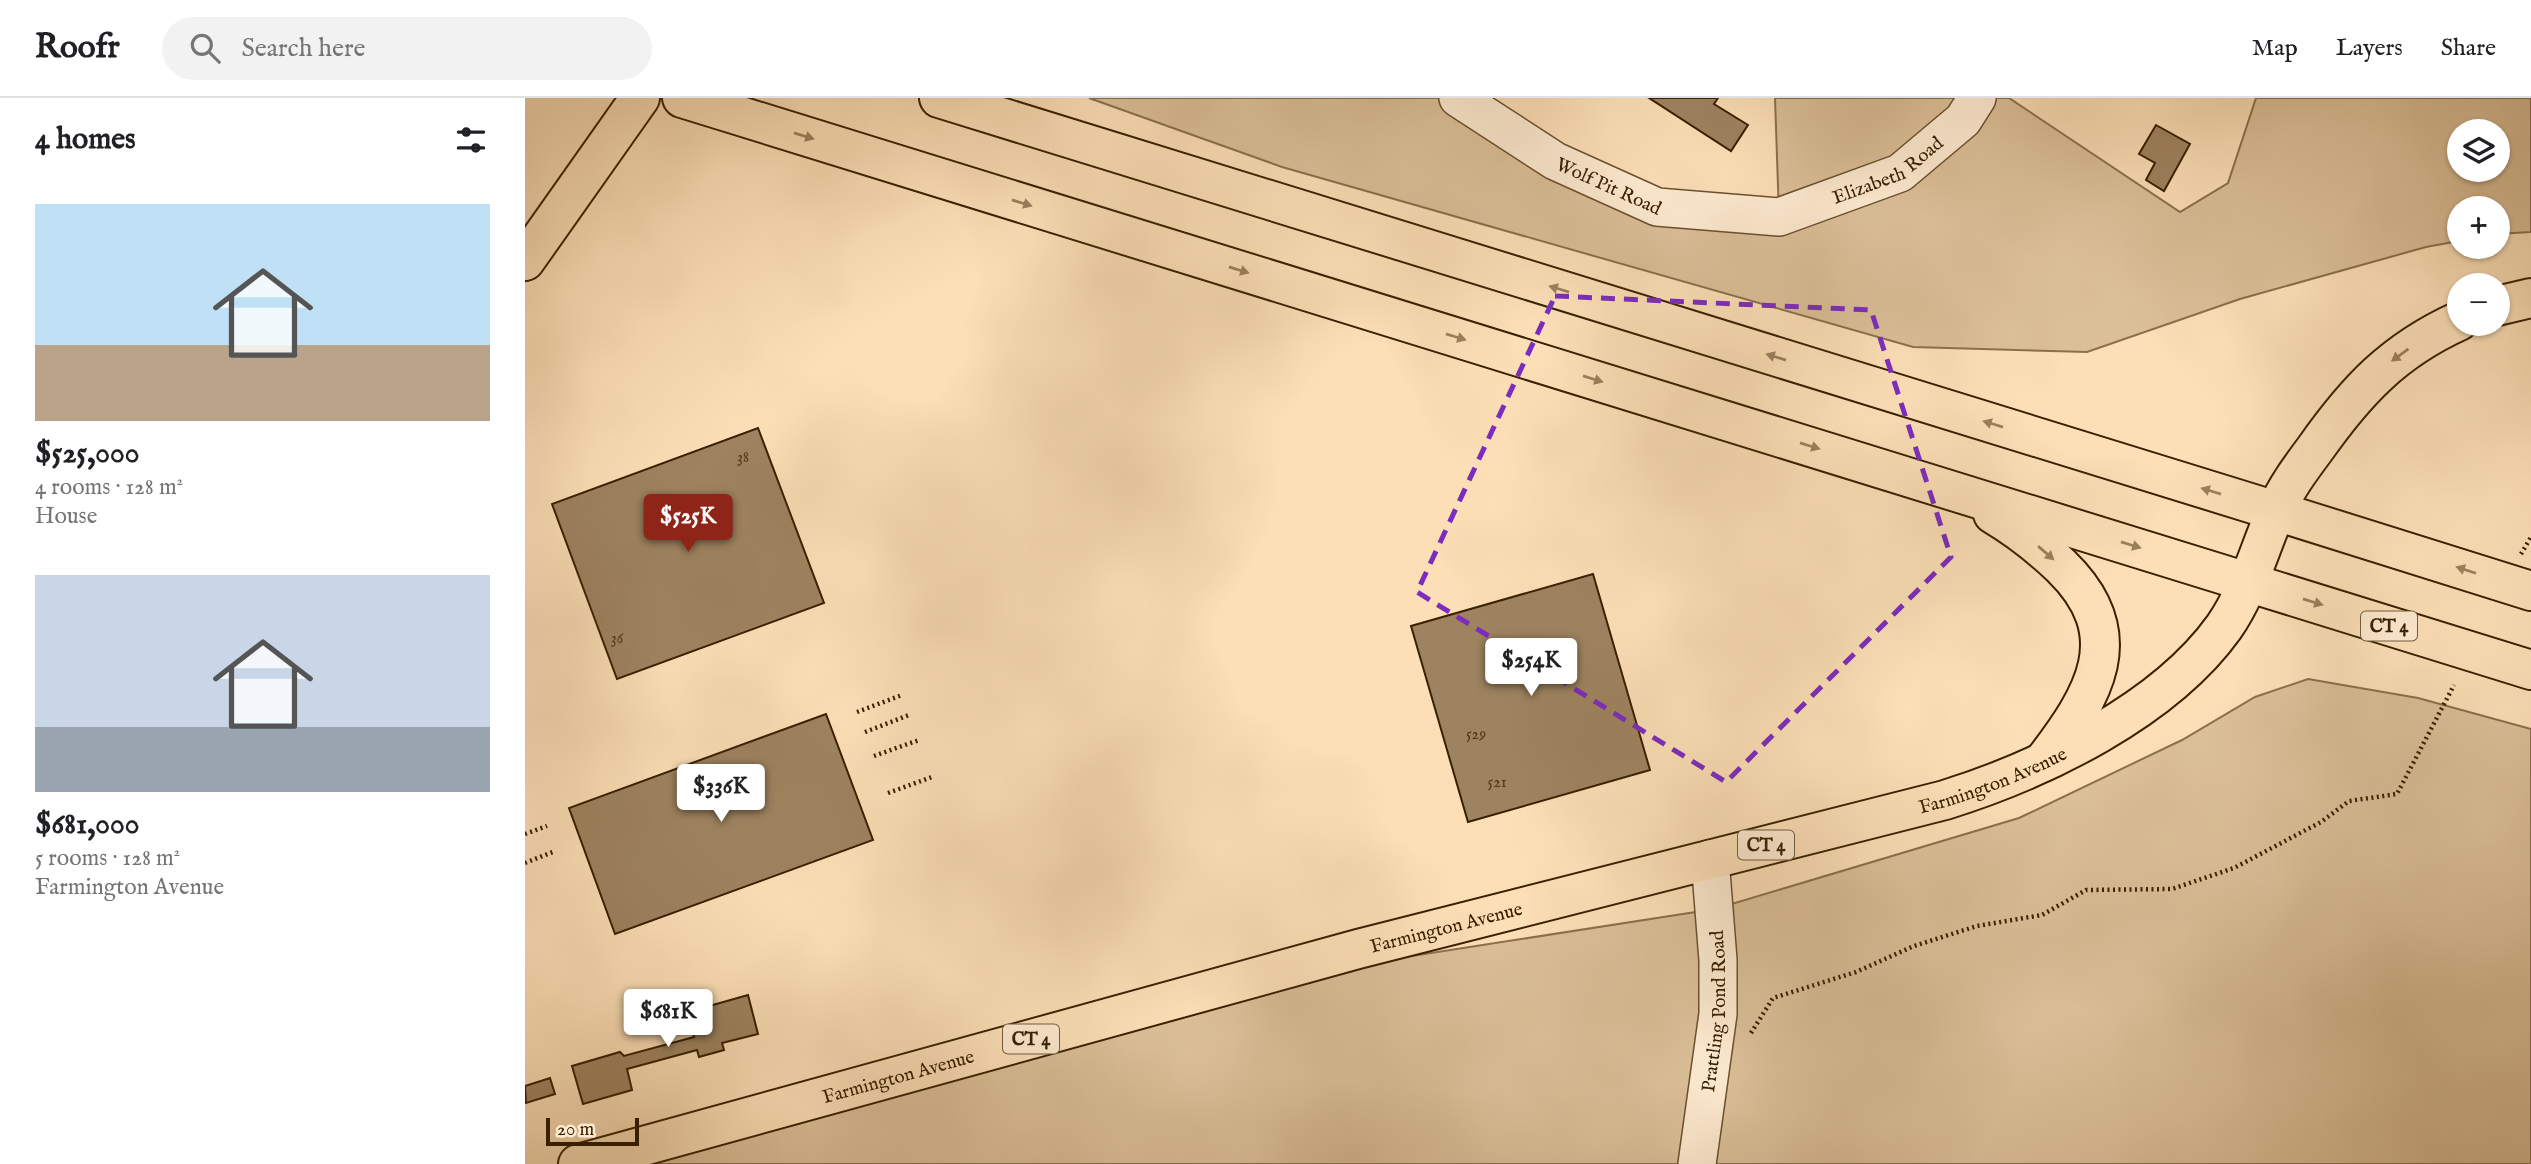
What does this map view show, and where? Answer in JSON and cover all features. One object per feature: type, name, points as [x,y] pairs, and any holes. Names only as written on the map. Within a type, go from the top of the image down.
[{"type":"main road","points":[[525,261],[640,98]]},
{"type":"main road","points":[[682,98],[2248,582]]},
{"type":"main road","points":[[939,98],[2531,591]]},
{"type":"main road","points":[[2510,303],[2531,298]]},
{"type":"main road","name":"CT 4","points":[[2276,511],[2291,481],[2324,436],[2380,370],[2424,339],[2447,327]]},
{"type":"main road","points":[[1949,489],[2001,519],[2029,539],[2071,576],[2095,610],[2101,640],[2094,676],[2075,718],[2043,762]]},
{"type":"main road","name":"Farmington Avenue","points":[[578,1164],[1358,949],[1945,800],[2007,779],[2132,712],[2173,683],[2225,626],[2248,582],[2276,511]]},
{"type":"main road","name":"CT 4","points":[[2248,582],[2531,670]]},
{"type":"street","name":"Wolf Pit Road","points":[[1458,98],[1555,161],[1657,207],[1779,217]]},
{"type":"street","name":"Elizabeth Road","points":[[1779,217],[1900,173],[1963,120],[1977,98]]},
{"type":"street","name":"Prattling Pond Road","points":[[1697,1164],[1718,1014],[1718,960],[1710,859]]},
{"type":"path","points":[[1714,1048],[1745,1041],[1773,998],[1856,972],[1914,946],[1977,926],[2042,915],[2087,890],[2172,889],[2234,868],[2321,822],[2349,801],[2397,794],[2454,685]]},
{"type":"path","points":[[857,712],[902,695]]},
{"type":"path","points":[[865,732],[909,715]]},
{"type":"path","points":[[874,756],[919,740]]},
{"type":"path","points":[[888,793],[932,777]]},
{"type":"path","points":[[525,834],[547,826]]},
{"type":"path","points":[[525,863],[555,851]]},
{"type":"highlighted area","points":[[1555,296],[1871,310],[1951,557],[1726,782],[1417,592]]},
{"type":"shaded area","points":[[1089,98],[1458,98],[1657,207],[1779,216],[1775,98],[2009,98],[2180,212],[2228,183],[2256,98],[2531,98],[2531,232],[2510,233],[2510,196],[2447,196],[2447,243],[2240,299],[2087,352],[1913,347],[1282,167]]},
{"type":"shaded area","points":[[2308,679],[2418,698],[2531,729],[2531,1164],[582,1164],[1225,985],[1715,909],[2019,818],[2182,740],[2255,697]]},
{"type":"building","points":[[1649,98],[1718,98],[1714,104],[1748,125],[1731,151]]},
{"type":"building","points":[[2156,125],[2190,144],[2164,191],[2146,180],[2155,163],[2139,154]]},
{"type":"building","points":[[758,428],[824,603],[617,679],[552,504]]},
{"type":"building","points":[[1593,574],[1650,770],[1468,822],[1411,626]]},
{"type":"building","points":[[826,714],[873,840],[615,934],[569,808]]},
{"type":"building","points":[[748,995],[758,1034],[722,1043],[724,1050],[699,1057],[697,1050],[627,1069],[632,1090],[583,1104],[572,1066],[620,1052],[624,1056],[694,1037],[688,1012]]},
{"type":"building","points":[[550,1078],[555,1094],[526,1103],[525,1086]]}]
